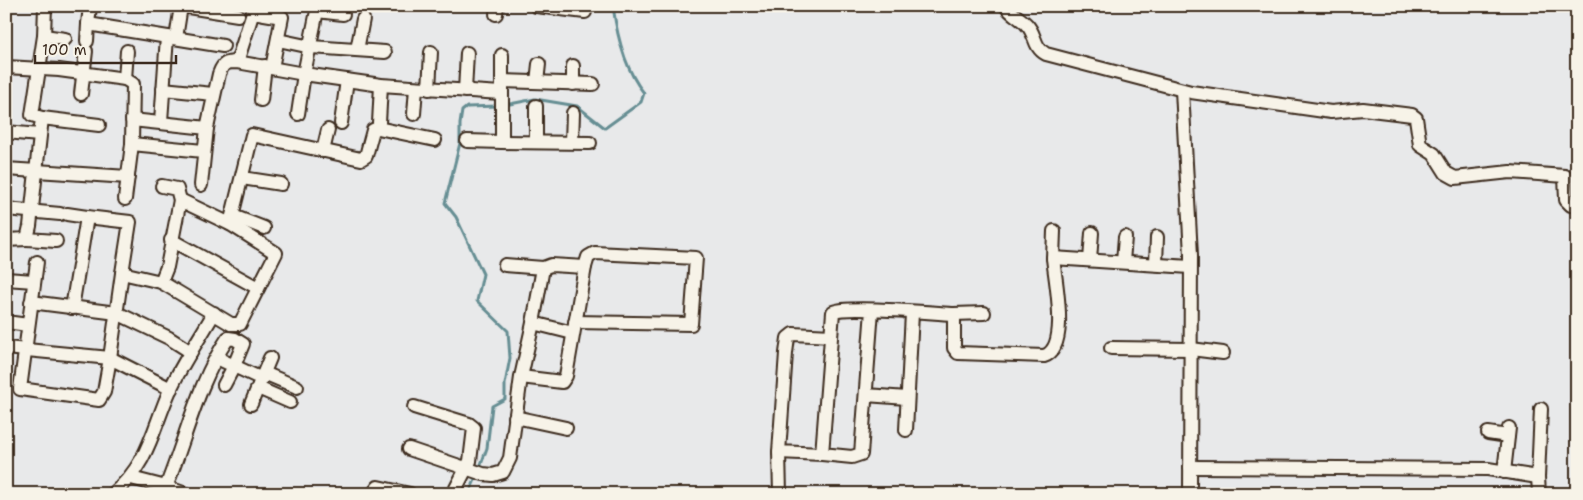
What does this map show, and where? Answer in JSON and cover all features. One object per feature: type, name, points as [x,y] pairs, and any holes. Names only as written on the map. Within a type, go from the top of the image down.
[{"type":"street","points":[[46,6],[44,36],[32,115],[42,118],[99,124]]},
{"type":"street","points":[[81,94],[90,6]]},
{"type":"street","points":[[161,122],[163,89],[172,37],[181,6],[238,15]]},
{"type":"street","points":[[535,9],[585,12],[584,6]]},
{"type":"street","points":[[1006,6],[1014,16],[1026,24],[1036,46],[1046,54],[1182,90],[1320,110],[1339,112],[1363,109],[1412,115],[1416,118],[1420,145],[1432,152],[1449,176],[1455,178],[1510,172],[1565,176],[1566,200],[1571,205],[1577,206]]},
{"type":"street","points":[[298,114],[304,74],[318,9],[342,14]]},
{"type":"street","points":[[238,62],[253,12],[284,12],[278,40],[268,67],[261,100]]},
{"type":"street","points":[[357,50],[363,19]]},
{"type":"street","points":[[88,24],[222,46]]},
{"type":"street","points":[[44,36],[65,39]]},
{"type":"street","points":[[278,40],[311,47],[385,52]]},
{"type":"street","points":[[125,79],[127,51]]},
{"type":"street","points":[[414,114],[431,52]]},
{"type":"street","points":[[465,91],[467,53]]},
{"type":"street","points":[[502,55],[502,142]]},
{"type":"street","points":[[201,184],[203,151],[214,94],[222,65],[228,62],[381,85],[465,91],[502,97],[537,82],[593,84]]},
{"type":"street","points":[[537,82],[539,64]]},
{"type":"street","points":[[573,66],[573,84]]},
{"type":"street","points":[[6,67],[59,70],[125,79],[133,84],[132,144],[125,199]]},
{"type":"street","points":[[341,123],[347,80]]},
{"type":"street","points":[[379,122],[381,85]]},
{"type":"street","points":[[163,89],[214,94]]},
{"type":"street","points":[[1182,90],[1186,133],[1190,266],[1190,494]]},
{"type":"street","points":[[536,106],[536,142]]},
{"type":"street","points":[[572,142],[573,113]]},
{"type":"street","points":[[27,239],[32,211],[42,118]]},
{"type":"street","points":[[132,120],[207,128]]},
{"type":"street","points":[[231,220],[252,135],[364,159],[374,130],[378,128],[435,140]]},
{"type":"street","points":[[323,151],[328,130]]},
{"type":"street","points":[[6,132],[40,135]]},
{"type":"street","points":[[467,140],[590,143]]},
{"type":"street","points":[[132,144],[203,151]]},
{"type":"street","points":[[6,169],[128,177]]},
{"type":"street","points":[[242,178],[281,184]]},
{"type":"street","points":[[161,282],[180,200],[177,190],[162,186]]},
{"type":"street","points":[[180,200],[231,220],[264,228]]},
{"type":"street","points":[[6,209],[88,216],[130,222],[102,399],[96,401],[22,390],[20,388],[38,262]]},
{"type":"street","points":[[72,308],[88,216]]},
{"type":"street","points":[[122,273],[161,282],[231,324],[240,324],[276,253],[231,220]]},
{"type":"street","points":[[954,314],[954,348],[958,352],[1044,356],[1050,354],[1054,349],[1060,328],[1053,258],[1054,230]]},
{"type":"street","points":[[1090,260],[1092,233]]},
{"type":"street","points":[[1122,262],[1125,237]]},
{"type":"street","points":[[1156,237],[1156,264]]},
{"type":"street","points":[[6,240],[56,241]]},
{"type":"street","points":[[171,240],[258,288]]},
{"type":"street","points":[[520,377],[562,382],[566,376],[574,327],[585,267],[588,257],[595,253],[696,258],[691,324],[574,327],[533,323]]},
{"type":"street","points":[[1053,258],[1190,266]]},
{"type":"street","points":[[505,264],[543,268],[551,265],[585,267]]},
{"type":"street","points":[[409,449],[474,471],[493,475],[503,472],[510,458],[520,377],[533,323],[543,268]]},
{"type":"street","points":[[6,279],[34,281]]},
{"type":"street","points":[[31,302],[117,313],[170,338],[191,352]]},
{"type":"street","points":[[822,454],[833,312],[837,309],[912,313],[984,313]]},
{"type":"street","points":[[779,452],[852,457],[861,454],[872,310]]},
{"type":"street","points":[[113,494],[131,478],[145,456],[171,388],[214,313]]},
{"type":"street","points":[[906,430],[912,313]]},
{"type":"street","points":[[6,322],[28,326]]},
{"type":"street","points":[[780,494],[779,452],[788,338],[793,334],[831,336]]},
{"type":"street","points":[[166,487],[200,393],[228,338],[235,339],[244,344],[224,385]]},
{"type":"street","points":[[6,348],[110,358],[171,388]]},
{"type":"street","points":[[1112,348],[1191,349],[1223,353]]},
{"type":"street","points":[[217,358],[261,380],[290,402]]},
{"type":"street","points":[[251,404],[270,358]]},
{"type":"street","points":[[261,380],[297,387]]},
{"type":"street","points":[[866,395],[907,398]]},
{"type":"street","points":[[414,408],[469,424],[474,428],[472,454],[474,471],[453,494]]},
{"type":"street","points":[[1539,494],[1541,409]]},
{"type":"street","points":[[515,417],[566,428]]},
{"type":"street","points":[[1488,433],[1509,432],[1504,472]]},
{"type":"street","points":[[1190,467],[1488,469],[1538,477]]},
{"type":"street","points":[[131,478],[186,494]]},
{"type":"street","points":[[373,494],[374,489],[378,487],[410,494]]},
{"type":"waterway","points":[[505,105],[535,99],[577,106],[605,128],[641,102],[644,93],[637,84],[623,52],[613,6]]},
{"type":"waterway","points":[[479,470],[487,448],[492,406],[505,399],[505,384],[510,358],[508,331],[477,301],[483,274],[456,217],[445,203],[460,143],[462,111],[467,107],[499,106]]},
{"type":"waterway","points":[[469,494],[477,475]]}]
